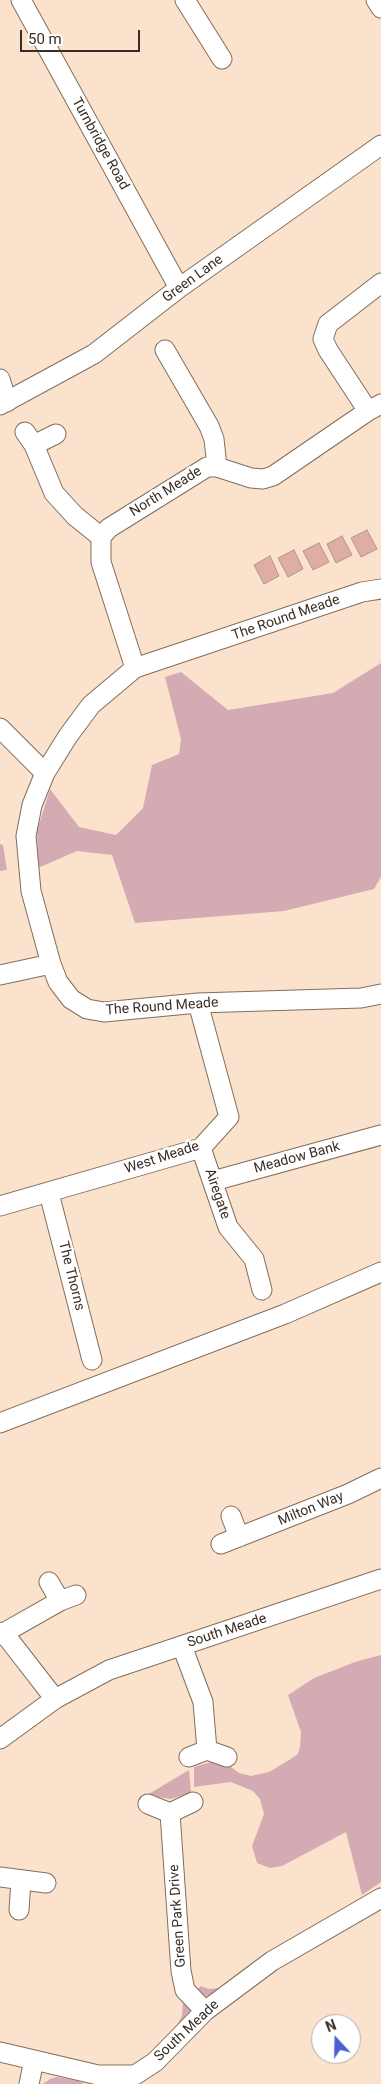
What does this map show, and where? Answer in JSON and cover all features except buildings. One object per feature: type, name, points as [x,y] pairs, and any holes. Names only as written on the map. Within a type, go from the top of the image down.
[{"type":"street","name":"Turnbridge Road","points":[[21,0],[179,288]]},
{"type":"street","points":[[185,0],[222,59]]},
{"type":"street","points":[[376,0],[381,8]]},
{"type":"street","name":"Green Lane","points":[[3,403],[94,354],[179,288],[381,145]]},
{"type":"street","points":[[375,408],[328,350],[323,339],[328,324],[381,282]]},
{"type":"street","points":[[165,350],[209,426],[214,439],[217,467]]},
{"type":"street","points":[[0,379],[3,403]]},
{"type":"street","name":"North Meade","points":[[101,537],[109,528],[207,467],[217,467],[251,478],[272,476],[375,408]]},
{"type":"street","points":[[56,434],[30,438],[54,494],[101,537],[102,562],[135,668]]},
{"type":"street","name":"The Round Meade","points":[[381,589],[362,592],[135,668],[91,705],[68,736],[46,772],[32,805],[26,836],[31,891],[51,964],[58,982],[71,999],[87,1009],[104,1012],[198,1003],[361,998],[381,994]]},
{"type":"street","points":[[0,728],[46,772]]},
{"type":"street","points":[[0,975],[51,964]]},
{"type":"street","name":"West Meade","points":[[0,1206],[201,1148],[229,1117],[198,1003]]},
{"type":"street","name":"Meadow Bank","points":[[213,1181],[381,1135]]},
{"type":"street","name":"Airegate","points":[[201,1148],[228,1227],[254,1259],[262,1290]]},
{"type":"street","name":"The Thorns","points":[[49,1193],[92,1360]]},
{"type":"street","points":[[0,1422],[143,1370],[285,1314],[381,1272]]},
{"type":"street","name":"Milton Way","points":[[221,1544],[339,1498],[381,1478]]},
{"type":"street","points":[[231,1516],[239,1537]]},
{"type":"street","name":"South Meade","points":[[0,1739],[55,1699],[109,1670],[381,1579]]},
{"type":"street","points":[[49,1582],[68,1598],[2,1633],[55,1699]]},
{"type":"street","points":[[182,1646],[203,1702],[206,1750]]},
{"type":"street","points":[[189,1757],[206,1750],[227,1757]]},
{"type":"street","points":[[148,1804],[170,1813],[194,1802]]},
{"type":"street","name":"Green Park Drive","points":[[170,1813],[185,1990],[205,2011]]},
{"type":"street","points":[[0,1877],[46,1883]]},
{"type":"street","points":[[19,1910],[21,1880]]},
{"type":"street","name":"South Meade","points":[[0,2052],[34,2060],[98,2080],[135,2075],[155,2062],[205,2011],[272,1961],[381,1898]]},
{"type":"street","points":[[29,2084],[34,2060]]},
{"type":"shaded area","points":[[381,663],[381,877],[374,889],[284,911],[135,923],[112,855],[77,851],[38,868],[37,831],[50,789],[79,827],[116,835],[143,808],[152,765],[179,754],[181,739],[165,677],[181,672],[228,710],[333,693]]},
{"type":"shaded area","points":[[0,844],[3,845],[7,870],[0,871]]},
{"type":"shaded area","points":[[381,1655],[381,1882],[362,1895],[346,1832],[282,1866],[270,1868],[257,1863],[252,1846],[264,1814],[260,1799],[253,1791],[231,1782],[194,1787],[194,1767],[211,1762],[231,1767],[239,1773],[251,1776],[269,1772],[298,1754],[300,1747],[301,1732],[288,1695],[314,1678],[355,1662]]},
{"type":"shaded area","points":[[189,1770],[191,1793],[171,1799],[147,1795]]},
{"type":"shaded area","points":[[201,1986],[209,1989],[220,1988],[213,1995],[205,1996],[195,1991]]},
{"type":"shaded area","points":[[183,1999],[191,2009],[190,2015],[175,2029],[182,2016]]},
{"type":"shaded area","points":[[57,2077],[79,2081],[84,2084],[43,2084]]}]
